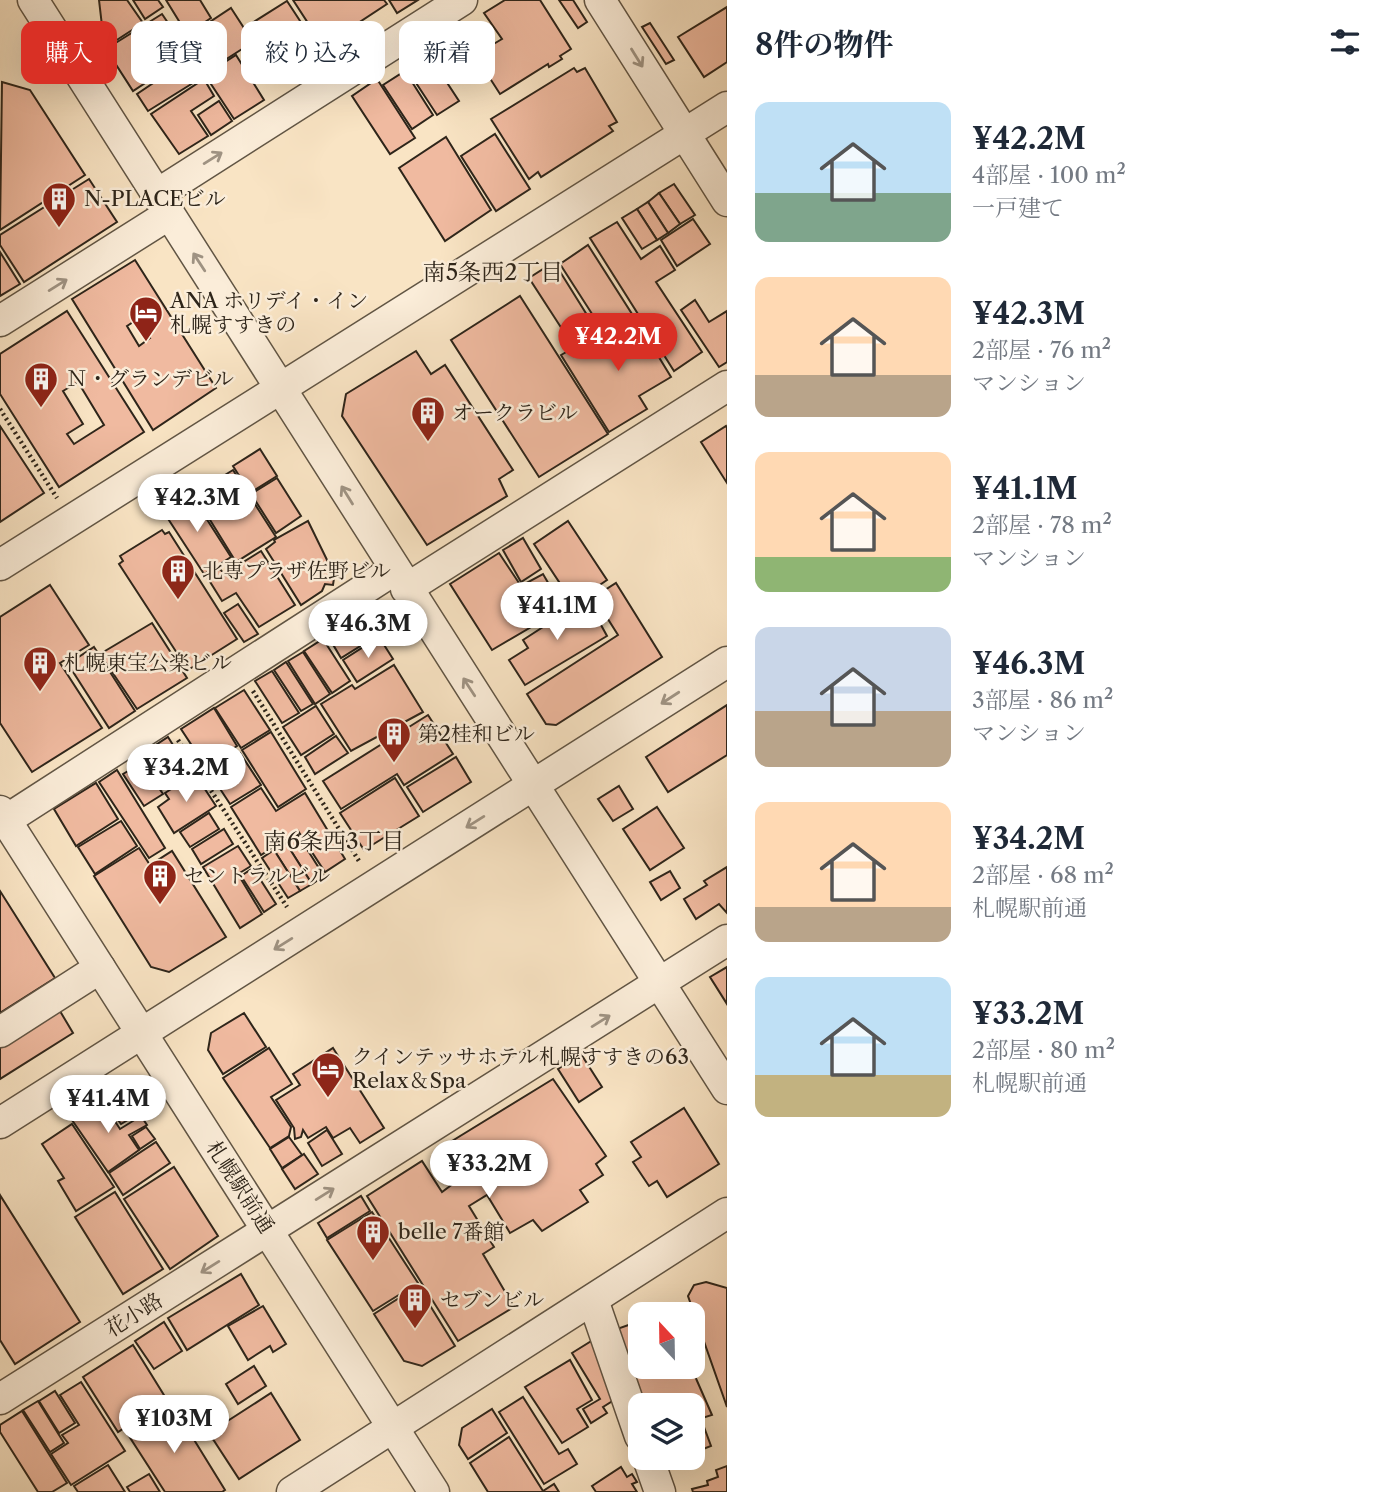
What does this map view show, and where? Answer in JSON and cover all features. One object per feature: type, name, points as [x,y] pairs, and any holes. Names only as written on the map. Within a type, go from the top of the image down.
[{"type":"street","points":[[33,0],[727,1089]]},
{"type":"street","points":[[0,321],[162,205],[462,0]]},
{"type":"street","points":[[600,0],[727,201]]},
{"type":"street","points":[[0,565],[727,107]]},
{"type":"street","points":[[2,818],[727,386]]},
{"type":"street","points":[[0,1124],[727,662]]},
{"type":"street","name":"札幌駅前通","points":[[2,818],[434,1492]]},
{"type":"street","name":"花小路","points":[[0,1399],[727,940]]},
{"type":"street","points":[[0,1032],[100,968]]},
{"type":"street","points":[[292,1492],[727,1213]]},
{"type":"street","points":[[593,1300],[628,1401]]},
{"type":"street","points":[[652,1470],[660,1492]]},
{"type":"path","points":[[0,409],[58,499]]},
{"type":"path","points":[[247,682],[359,861]]},
{"type":"path","points":[[171,730],[287,907]]},
{"type":"building","points":[[99,0],[127,0],[142,21],[131,21],[131,31],[117,40],[117,21],[101,21]]},
{"type":"building","points":[[133,0],[158,0],[163,7],[145,19]]},
{"type":"building","points":[[166,0],[200,0],[211,18],[206,21],[179,21]]},
{"type":"building","points":[[293,0],[384,0],[387,4],[361,21],[307,21]]},
{"type":"building","points":[[389,0],[418,0],[397,13]]},
{"type":"building","points":[[505,0],[540,0],[571,49],[560,56],[562,59],[549,67],[548,64],[500,94],[494,84],[495,43],[502,39],[495,29],[495,21],[490,21],[484,13]]},
{"type":"building","points":[[559,0],[573,0],[587,22],[578,28]]},
{"type":"building","points":[[287,1],[300,21],[255,21]]},
{"type":"building","points":[[727,7],[727,62],[704,77],[678,37]]},
{"type":"building","points":[[231,8],[241,23],[241,50],[227,59],[227,21],[211,21]]},
{"type":"building","points":[[162,14],[167,21],[151,21]]},
{"type":"building","points":[[650,23],[674,60],[666,64],[642,27]]},
{"type":"building","points":[[131,33],[131,84],[144,84],[133,91],[117,66],[117,42]]},
{"type":"building","points":[[236,55],[241,63],[241,84],[254,84],[264,100],[234,119],[211,84],[227,84],[227,61]]},
{"type":"building","points":[[574,68],[577,72],[585,68],[617,122],[609,126],[613,131],[541,177],[538,172],[529,179],[491,119]]},
{"type":"building","points":[[399,75],[399,84],[413,84],[433,115],[412,129],[383,85]]},
{"type":"building","points":[[2,82],[30,90],[85,175],[0,230]]},
{"type":"building","points":[[152,84],[191,84],[148,111],[137,94]]},
{"type":"building","points":[[196,84],[207,84],[214,96],[191,111],[208,136],[179,154],[151,114]]},
{"type":"building","points":[[370,84],[380,84],[415,138],[390,154],[352,96]]},
{"type":"building","points":[[417,84],[448,84],[459,101],[437,115]]},
{"type":"building","points":[[219,101],[232,121],[211,135],[198,115]]},
{"type":"building","points":[[495,134],[530,189],[496,211],[461,156]]},
{"type":"building","points":[[446,137],[491,210],[445,241],[399,168]]},
{"type":"building","name":"N-PLACEビル","points":[[89,179],[117,222],[24,282],[0,245],[0,235]]},
{"type":"building","points":[[674,184],[695,215],[680,224],[659,193]]},
{"type":"building","points":[[659,193],[680,224],[668,233],[648,202]]},
{"type":"building","points":[[648,202],[668,233],[657,240],[637,209]]},
{"type":"building","points":[[637,209],[657,240],[642,249],[622,218]]},
{"type":"building","points":[[693,219],[710,244],[677,266],[661,240]]},
{"type":"building","points":[[617,222],[641,259],[660,246],[675,270],[656,282],[702,352],[674,371],[590,238]]},
{"type":"building","points":[[588,245],[632,314],[603,331],[560,264]]},
{"type":"building","points":[[0,252],[20,284],[0,296]]},
{"type":"building","points":[[135,260],[216,388],[153,430],[72,299]],"holes":[[[138,319],[150,338],[139,346],[127,326]]]},
{"type":"building","points":[[554,262],[597,331],[573,346],[529,278]]},
{"type":"building","points":[[520,296],[608,434],[539,477],[451,340]]},
{"type":"building","points":[[695,300],[709,322],[727,311],[727,362],[719,367],[681,310]]},
{"type":"building","name":"Ｎ・グランデビル","points":[[67,311],[144,432],[59,487],[0,394],[0,354]],"holes":[[[78,382],[104,425],[74,444],[67,434],[83,424],[63,391]]]},
{"type":"building","points":[[635,318],[671,377],[639,396],[647,409],[609,432],[561,355],[570,350],[574,356]]},
{"type":"building","name":"オークラビル","points":[[416,351],[431,374],[445,365],[513,470],[499,479],[507,496],[427,545],[342,416],[346,394]]},
{"type":"building","points":[[0,426],[44,493],[0,522]]},
{"type":"building","points":[[726,426],[727,428],[727,483],[701,442]]},
{"type":"building","points":[[260,449],[277,476],[250,493],[233,466]]},
{"type":"building","points":[[233,470],[276,537],[236,562],[194,494]]},
{"type":"building","points":[[277,478],[301,516],[276,533],[251,494]]},
{"type":"building","points":[[190,493],[231,557],[204,574],[163,511]]},
{"type":"building","points":[[308,521],[329,564],[336,565],[333,585],[325,584],[322,591],[301,605],[266,549],[274,540]]},
{"type":"building","points":[[568,521],[607,580],[573,603],[534,544]]},
{"type":"building","name":"北専プラザ佐野ビル","points":[[162,530],[165,534],[169,532],[237,639],[188,670],[119,564],[123,561],[120,556]]},
{"type":"building","points":[[523,538],[541,569],[521,582],[503,550]]},
{"type":"building","points":[[261,551],[295,605],[259,627],[236,593],[222,601],[207,577],[220,569],[224,574]]},
{"type":"building","points":[[499,553],[521,586],[543,574],[554,593],[528,608],[538,623],[492,650],[450,584]]},
{"type":"building","points":[[616,583],[662,657],[556,725],[546,724],[527,694],[618,635],[594,597]]},
{"type":"building","name":"札幌東宝公楽ビル","points":[[50,585],[89,645],[60,663],[102,728],[32,772],[0,723],[0,617]]},
{"type":"building","points":[[238,604],[258,634],[244,642],[224,613]]},
{"type":"building","points":[[558,604],[563,614],[566,611],[570,618],[590,605],[607,636],[525,685],[509,660],[528,648],[523,640],[546,625],[540,616]]},
{"type":"building","points":[[365,614],[378,635],[341,658],[328,636]]},
{"type":"building","points":[[152,623],[187,678],[137,709],[100,654]]},
{"type":"building","points":[[379,637],[393,659],[357,682],[343,660]]},
{"type":"building","points":[[323,639],[350,681],[332,693],[304,651]]},
{"type":"building","points":[[94,647],[135,711],[109,728],[68,664]]},
{"type":"building","points":[[303,652],[330,694],[315,704],[288,661]]},
{"type":"building","points":[[286,662],[313,704],[301,711],[274,670]]},
{"type":"building","points":[[394,665],[423,712],[351,751],[321,704],[352,685],[355,689]]},
{"type":"building","points":[[272,671],[299,713],[282,723],[255,681]]},
{"type":"building","points":[[244,690],[270,730],[241,748],[215,708]]},
{"type":"building","points":[[727,705],[727,755],[668,792],[646,757]]},
{"type":"building","points":[[316,706],[334,734],[301,755],[283,727]]},
{"type":"building","points":[[214,708],[237,746],[206,767],[181,729]]},
{"type":"building","name":"第2桂和ビル","points":[[428,715],[453,754],[404,785],[397,774],[341,809],[323,781]]},
{"type":"building","points":[[271,732],[306,789],[278,807],[242,750]]},
{"type":"building","points":[[336,736],[348,753],[315,774],[305,757]]},
{"type":"building","points":[[168,737],[190,772],[163,789],[142,754]]},
{"type":"building","points":[[240,753],[261,785],[230,804],[209,772]]},
{"type":"building","points":[[456,757],[471,782],[423,812],[407,787]]},
{"type":"building","points":[[142,763],[163,794],[144,806],[123,774]]},
{"type":"building","points":[[117,770],[165,848],[149,858],[99,782]]},
{"type":"building","points":[[195,774],[216,806],[174,833],[158,807],[169,799],[165,793]]},
{"type":"building","points":[[395,778],[419,816],[364,850],[340,813]]},
{"type":"building","points":[[96,783],[118,819],[76,846],[54,809]]},
{"type":"building","points":[[619,786],[633,809],[613,821],[598,799]]},
{"type":"building","points":[[261,788],[276,811],[305,793],[345,859],[325,872],[298,831],[261,855],[231,807]]},
{"type":"building","points":[[657,807],[684,848],[650,870],[623,829]]},
{"type":"building","points":[[209,813],[219,829],[190,847],[180,832]]},
{"type":"building","points":[[121,821],[137,846],[95,874],[78,847]]},
{"type":"building","points":[[224,829],[233,844],[201,864],[192,849]]},
{"type":"building","points":[[298,835],[324,876],[312,884],[286,843]]},
{"type":"building","points":[[286,843],[312,884],[300,891],[274,850]]},
{"type":"building","points":[[238,846],[251,866],[238,874],[262,914],[240,928],[203,867]]},
{"type":"building","name":"セントラルビル","points":[[139,848],[150,865],[172,851],[226,937],[169,972],[151,967],[94,876]]},
{"type":"building","points":[[274,850],[300,891],[288,898],[262,858]]},
{"type":"building","points":[[727,867],[727,913],[719,904],[696,919],[684,899],[707,885],[704,881]]},
{"type":"building","points":[[253,868],[276,904],[264,912],[241,876]]},
{"type":"building","points":[[670,871],[680,888],[661,900],[650,882]]},
{"type":"building","points":[[0,891],[55,978],[0,1013]]},
{"type":"building","points":[[727,967],[727,1004],[710,977]]},
{"type":"building","points":[[57,1006],[73,1033],[0,1079],[0,1042]]},
{"type":"building","points":[[244,1013],[266,1047],[223,1074],[208,1050],[211,1033]]},
{"type":"building","points":[[269,1048],[292,1084],[271,1097],[291,1127],[289,1136],[270,1148],[223,1078]]},
{"type":"building","points":[[333,1048],[384,1128],[360,1143],[350,1128],[333,1138],[326,1127],[308,1138],[303,1130],[301,1137],[295,1139],[294,1128],[276,1100],[300,1085],[293,1074]]},
{"type":"building","points":[[581,1054],[602,1087],[579,1102],[558,1069]]},
{"type":"building","points":[[553,1079],[606,1156],[596,1164],[603,1175],[580,1190],[588,1202],[542,1231],[533,1220],[510,1233],[487,1195],[469,1206],[494,1247],[483,1254],[514,1307],[458,1341],[367,1196],[422,1161],[442,1192],[458,1180],[439,1149]]},
{"type":"building","points":[[113,1094],[129,1101],[138,1114],[121,1124],[104,1100]]},
{"type":"building","points":[[101,1100],[120,1129],[141,1116],[147,1125],[129,1135],[139,1150],[108,1172],[72,1120]]},
{"type":"building","points":[[684,1108],[719,1164],[667,1197],[657,1181],[649,1186],[633,1162],[641,1157],[631,1142]]},
{"type":"building","points":[[72,1124],[114,1187],[76,1211],[58,1181],[64,1178],[42,1144]]},
{"type":"building","points":[[146,1127],[155,1139],[140,1149],[132,1136]]},
{"type":"building","points":[[327,1130],[342,1154],[322,1166],[308,1143]]},
{"type":"building","points":[[289,1137],[302,1155],[282,1168],[270,1149]]},
{"type":"building","points":[[156,1142],[170,1163],[123,1195],[109,1173]]},
{"type":"building","points":[[304,1154],[318,1174],[295,1189],[282,1169]]},
{"type":"building","points":[[174,1167],[218,1236],[170,1269],[124,1199]]},
{"type":"building","points":[[115,1192],[163,1269],[123,1294],[75,1217]]},
{"type":"building","points":[[0,1195],[80,1322],[15,1364],[0,1340]]},
{"type":"building","points":[[361,1196],[370,1211],[327,1238],[318,1223]]},
{"type":"building","name":"belle 7番館","points":[[372,1212],[418,1283],[373,1311],[327,1240]]},
{"type":"building","points":[[241,1274],[259,1305],[187,1350],[168,1318]]},
{"type":"building","points":[[706,1282],[727,1288],[727,1407],[705,1344],[705,1302],[690,1302],[688,1296],[694,1285]]},
{"type":"building","name":"セブンビル","points":[[418,1286],[455,1346],[422,1366],[404,1361],[374,1314]]},
{"type":"building","points":[[263,1306],[286,1344],[273,1352],[270,1346],[248,1360],[228,1326]]},
{"type":"building","points":[[164,1322],[182,1351],[154,1369],[135,1341]]},
{"type":"building","points":[[628,1325],[628,1369],[614,1330]]},
{"type":"building","points":[[593,1340],[614,1400],[603,1407],[607,1413],[591,1423],[583,1409],[600,1399],[572,1353]]},
{"type":"building","points":[[133,1345],[167,1400],[118,1432],[83,1377]]},
{"type":"building","points":[[570,1360],[592,1400],[577,1409],[588,1427],[562,1443],[525,1387]]},
{"type":"building","points":[[254,1366],[266,1386],[238,1404],[226,1384]]},
{"type":"building","points":[[632,1379],[696,1379],[702,1393],[637,1393]]},
{"type":"building","points":[[81,1382],[125,1451],[71,1485],[51,1454],[68,1443],[62,1435],[79,1425],[60,1395]]},
{"type":"building","points":[[55,1391],[75,1423],[59,1433],[39,1401]]},
{"type":"building","points":[[271,1393],[300,1440],[239,1479],[209,1433]]},
{"type":"building","points":[[523,1397],[559,1454],[568,1449],[577,1464],[544,1484],[499,1412]]},
{"type":"building","points":[[705,1399],[712,1415],[705,1417]]},
{"type":"building","points":[[38,1401],[64,1443],[50,1452],[23,1410]]},
{"type":"building","points":[[172,1404],[225,1490],[222,1492],[165,1492],[127,1433]]},
{"type":"building","points":[[492,1409],[507,1433],[468,1459],[459,1445],[462,1428]]},
{"type":"building","points":[[22,1411],[67,1483],[52,1492],[38,1492],[0,1432],[0,1425]]},
{"type":"building","points":[[705,1430],[711,1446],[705,1448]]},
{"type":"building","points":[[509,1437],[543,1491],[554,1484],[559,1492],[488,1492],[470,1463]]},
{"type":"building","points":[[108,1465],[125,1492],[78,1492],[74,1486]]},
{"type":"building","points":[[727,1466],[727,1492],[693,1492],[692,1489],[708,1485],[707,1481],[718,1477],[716,1470]]},
{"type":"building","points":[[621,1467],[627,1477],[632,1474],[637,1482],[632,1484],[637,1492],[596,1492],[592,1486]]},
{"type":"building","points":[[149,1474],[160,1492],[130,1492],[127,1487]]},
{"type":"place","name":"N-PLACEビル","points":[[59,229]]},
{"type":"place","name":"ANA ホリデイ・イン 札幌すすきの","points":[[146,343]]},
{"type":"place","name":"Ｎ・グランデビル","points":[[41,409]]},
{"type":"place","name":"オークラビル","points":[[428,443]]},
{"type":"place","name":"北専プラザ佐野ビル","points":[[178,601]]},
{"type":"place","name":"札幌東宝公楽ビル","points":[[40,693]]},
{"type":"place","name":"第2桂和ビル","points":[[394,764]]},
{"type":"place","name":"セントラルビル","points":[[160,906]]},
{"type":"place","name":"クインテッサホテル札幌すすきの63 Relax＆Spa","points":[[328,1099]]},
{"type":"place","name":"belle 7番館","points":[[373,1262]]},
{"type":"place","name":"セブンビル","points":[[415,1330]]},
{"type":"district","name":"南5条西2丁目","points":[[493,272]]},
{"type":"district","name":"南6条西3丁目","points":[[334,841]]}]
